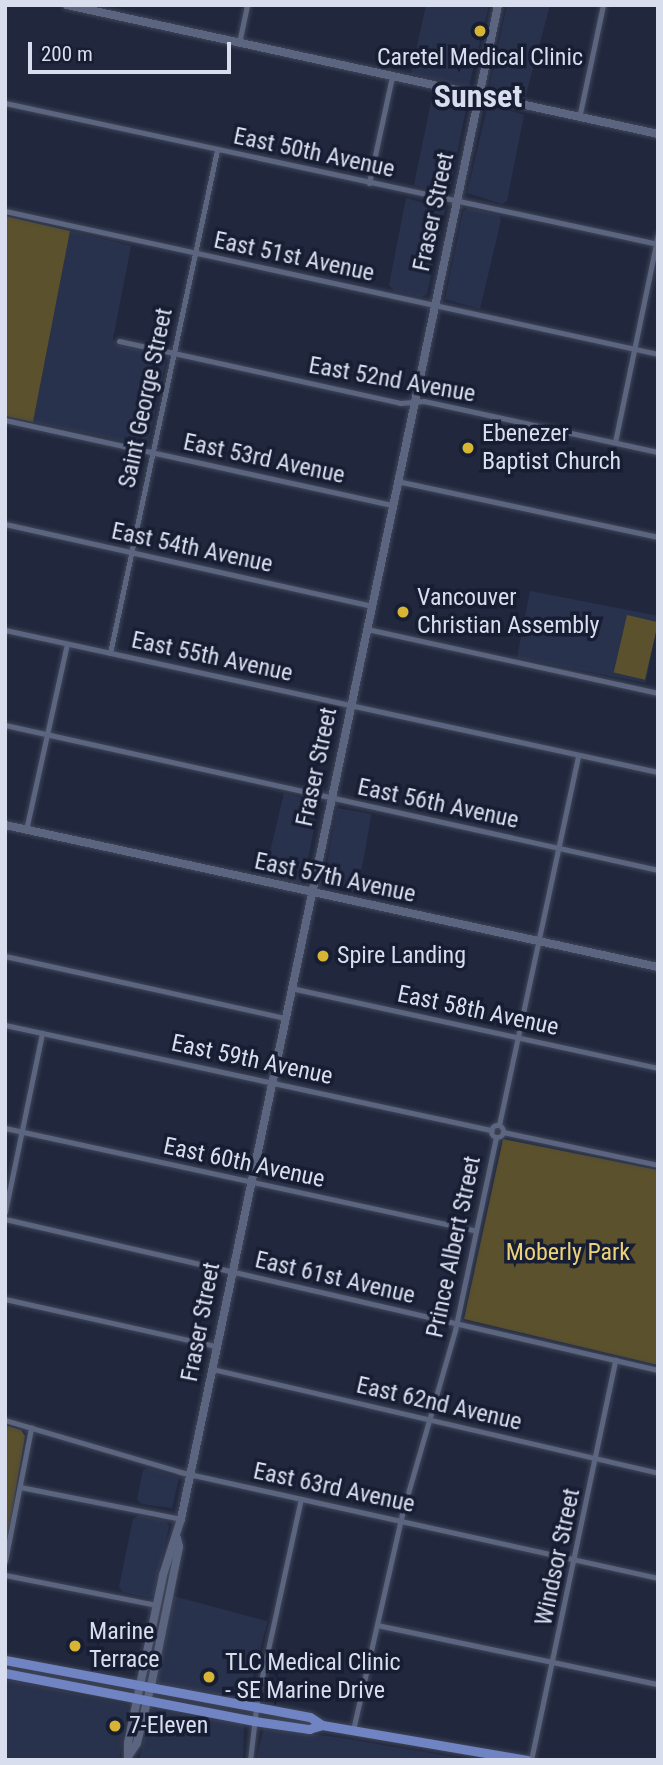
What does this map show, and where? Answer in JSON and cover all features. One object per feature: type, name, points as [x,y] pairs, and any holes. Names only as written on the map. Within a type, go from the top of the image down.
[{"type":"main road","points":[[5,1660],[310,1717],[322,1725],[529,1760]]},
{"type":"main road","points":[[5,1673],[254,1721],[309,1729],[322,1725]]},
{"type":"street","points":[[67,5],[658,134]]},
{"type":"street","points":[[239,44],[247,5]]},
{"type":"street","name":"Fraser Street","points":[[129,1757],[137,1743],[142,1701],[167,1608],[177,1538],[249,1182],[498,5]]},
{"type":"street","points":[[579,118],[604,5]]},
{"type":"street","points":[[369,183],[391,77]]},
{"type":"street","name":"East 50th Avenue","points":[[5,103],[657,244]]},
{"type":"street","name":"Saint George Street","points":[[110,653],[217,150]]},
{"type":"street","name":"East 51st Avenue","points":[[5,211],[658,354]]},
{"type":"street","points":[[615,442],[658,234]]},
{"type":"street","name":"East 52nd Avenue","points":[[119,341],[658,452]]},
{"type":"street","name":"East 53rd Avenue","points":[[5,420],[392,505]]},
{"type":"street","points":[[397,481],[658,537]]},
{"type":"street","name":"East 54th Avenue","points":[[5,524],[371,606]]},
{"type":"street","points":[[366,629],[658,693]]},
{"type":"street","name":"East 55th Avenue","points":[[5,630],[658,772]]},
{"type":"street","points":[[26,830],[67,644]]},
{"type":"street","name":"East 56th Avenue","points":[[5,725],[658,870]]},
{"type":"street","name":"Prince Albert Street","points":[[499,1125],[578,755]]},
{"type":"street","name":"East 57th Avenue","points":[[5,825],[658,967]]},
{"type":"street","points":[[5,956],[285,1018]]},
{"type":"street","name":"East 58th Avenue","points":[[291,988],[658,1068]]},
{"type":"street","name":"East 59th Avenue","points":[[5,1025],[492,1130]]},
{"type":"street","points":[[5,1212],[42,1034]]},
{"type":"street","points":[[503,1132],[499,1125],[492,1130],[496,1137],[503,1132],[658,1165]]},
{"type":"street","name":"East 60th Avenue","points":[[5,1128],[476,1231]]},
{"type":"street","name":"Prince Albert Street","points":[[353,1730],[400,1521],[456,1323],[496,1137]]},
{"type":"street","name":"East 61st Avenue","points":[[5,1219],[658,1370]]},
{"type":"street","points":[[5,1300],[216,1346]]},
{"type":"street","name":"Windsor Street","points":[[529,1760],[576,1560],[615,1360]]},
{"type":"street","name":"East 62nd Avenue","points":[[212,1369],[658,1473]]},
{"type":"street","name":"East 63rd Avenue","points":[[5,1420],[190,1475],[658,1578]]},
{"type":"street","points":[[5,1561],[31,1428]]},
{"type":"street","points":[[20,1487],[181,1519]]},
{"type":"street","points":[[250,1760],[256,1707],[301,1499]]},
{"type":"street","name":"Fraser Street","points":[[146,1687],[157,1605],[177,1538]]},
{"type":"street","points":[[5,1575],[167,1608]]},
{"type":"street","points":[[377,1625],[658,1684]]},
{"type":"shaded area","points":[[426,5],[489,5],[469,86],[411,74]]},
{"type":"shaded area","points":[[507,5],[550,5],[525,98],[489,88]]},
{"type":"shaded area","points":[[438,93],[463,99],[467,104],[450,188],[443,193],[414,185],[432,97]]},
{"type":"shaded area","points":[[488,104],[524,115],[507,201],[502,204],[467,193]]},
{"type":"shaded area","points":[[406,198],[445,209],[427,294],[422,297],[394,291],[389,285]]},
{"type":"shaded area","points":[[468,208],[499,215],[501,220],[480,309],[445,299],[463,212]]},
{"type":"shaded area","points":[[70,231],[131,246],[113,339],[119,345],[167,356],[148,446],[33,422]]},
{"type":"shaded area","points":[[530,591],[658,616],[646,683],[517,658]]},
{"type":"shaded area","points":[[284,793],[319,803],[304,880],[299,884],[264,877]]},
{"type":"shaded area","points":[[337,808],[371,814],[358,893],[323,887]]},
{"type":"shaded area","points":[[149,1468],[179,1478],[172,1508],[141,1504],[137,1499],[143,1470]]},
{"type":"shaded area","points":[[139,1515],[166,1521],[169,1526],[154,1595],[149,1598],[123,1592],[119,1587],[133,1519]]},
{"type":"shaded area","points":[[173,1596],[268,1621],[245,1706],[150,1681]]},
{"type":"shaded area","points":[[5,1679],[128,1705],[119,1760],[5,1760]]},
{"type":"shaded area","points":[[152,1709],[244,1724],[243,1760],[139,1760]]},
{"type":"shaded area","points":[[264,1727],[348,1739],[471,1760],[256,1760]]},
{"type":"green space","points":[[5,216],[70,231],[33,422],[5,416]]},
{"type":"green space","points":[[627,615],[658,622],[645,680],[614,672]]},
{"type":"green space","name":"Moberly Park","points":[[503,1139],[658,1170],[658,1365],[464,1319]]},
{"type":"green space","points":[[5,1425],[21,1430],[25,1436],[7,1541]]},
{"type":"place","name":"Caretel Medical Clinic","points":[[480,31]]},
{"type":"place","name":"Ebenezer Baptist Church","points":[[468,448]]},
{"type":"place","name":"Vancouver Christian Assembly","points":[[403,612]]},
{"type":"place","name":"Spire Landing","points":[[323,956]]},
{"type":"place","name":"Marine Terrace","points":[[75,1646]]},
{"type":"place","name":"TLC Medical Clinic - SE Marine Drive","points":[[209,1677]]},
{"type":"place","name":"7-Eleven","points":[[115,1726]]},
{"type":"district","name":"Sunset","points":[[478,96]]}]
